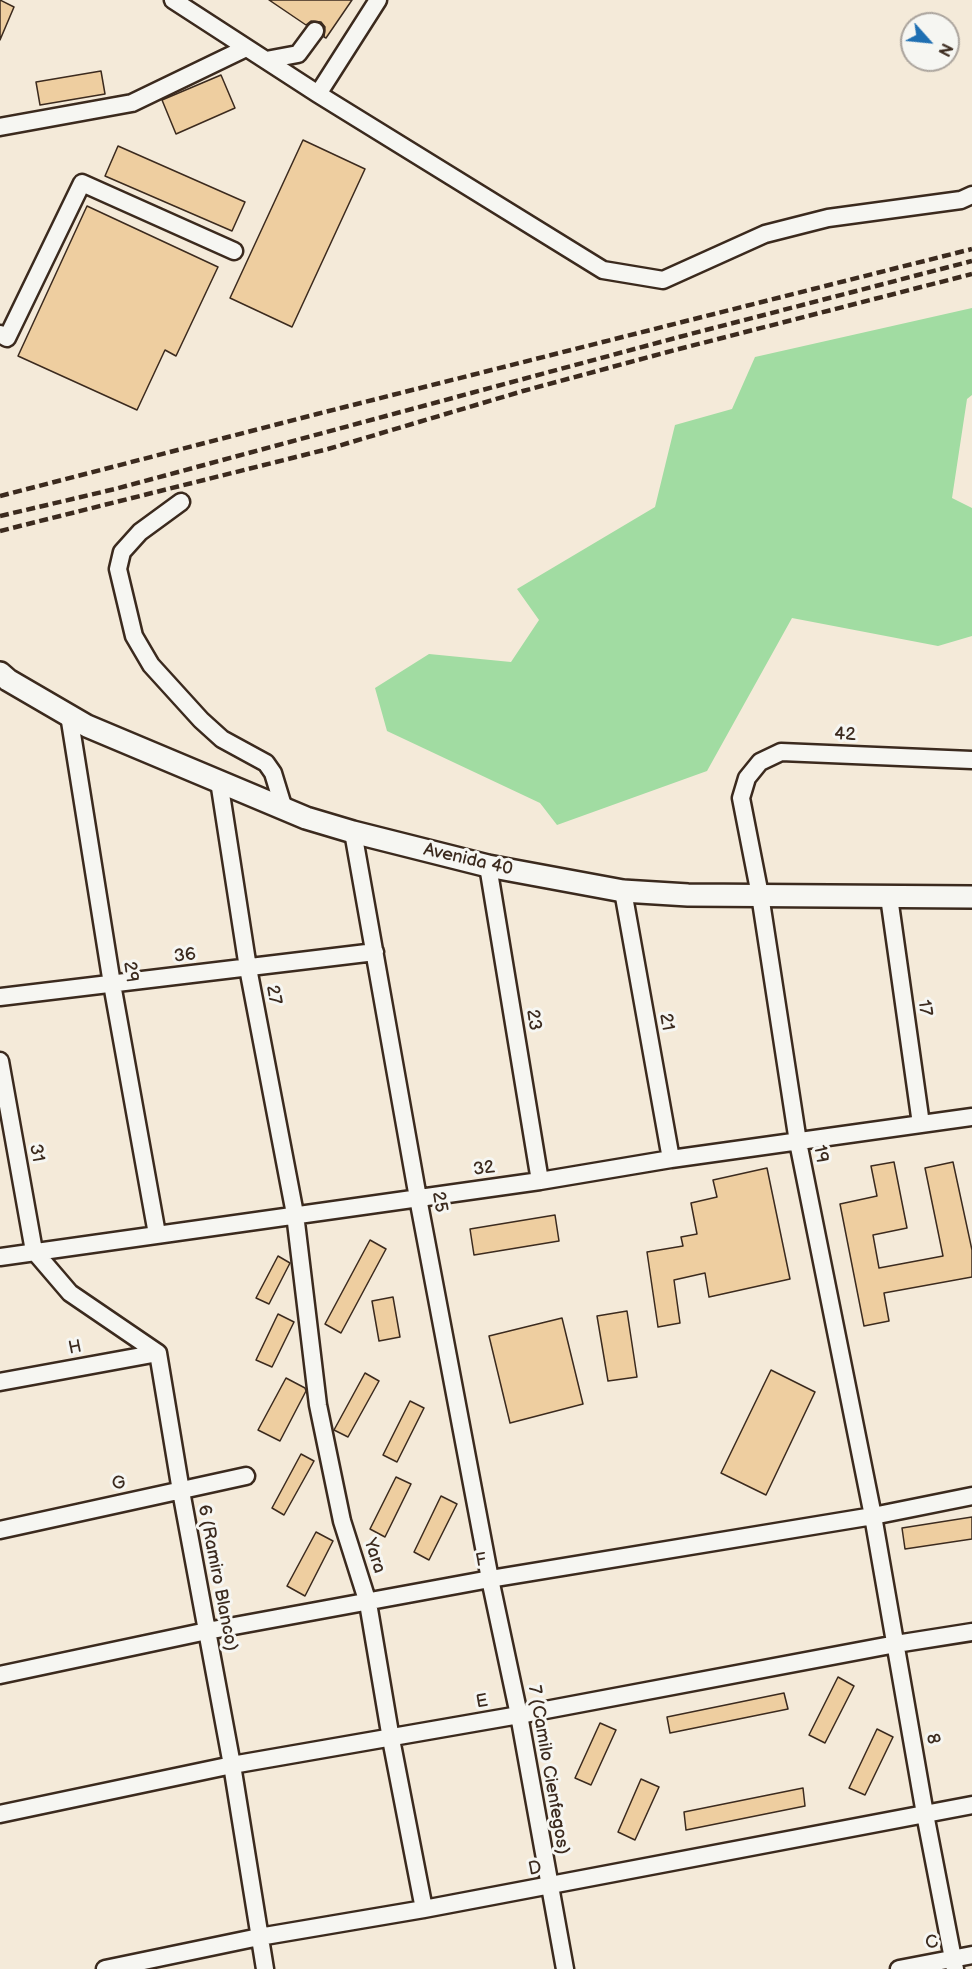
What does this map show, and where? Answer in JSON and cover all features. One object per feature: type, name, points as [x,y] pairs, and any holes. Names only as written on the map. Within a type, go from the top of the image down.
[{"type":"main road","name":"Avenida 40","points":[[0,673],[8,680],[87,726],[306,818],[488,866],[623,891],[688,895],[972,897]]},
{"type":"street","points":[[173,0],[318,94],[603,270],[663,280],[765,234],[828,218],[961,200],[972,195]]},
{"type":"street","points":[[318,94],[378,0]]},
{"type":"street","points":[[266,60],[298,54],[315,31]]},
{"type":"street","points":[[0,127],[132,103],[246,48]]},
{"type":"street","points":[[0,334],[7,338],[82,183],[234,251]]},
{"type":"street","points":[[181,502],[140,532],[122,552],[118,569],[134,636],[151,665],[201,720],[222,739],[266,763],[273,773],[284,808]]},
{"type":"street","name":"29","points":[[69,715],[112,984],[157,1234]]},
{"type":"street","name":"42","points":[[741,798],[747,778],[760,762],[781,752],[972,760]]},
{"type":"street","name":"27","points":[[219,781],[249,968],[295,1214]]},
{"type":"street","name":"19","points":[[741,798],[759,895],[798,1142],[873,1516]]},
{"type":"street","name":"25","points":[[353,832],[418,1198],[490,1579]]},
{"type":"street","name":"23","points":[[488,866],[540,1181]]},
{"type":"street","name":"21","points":[[623,891],[670,1159]]},
{"type":"street","name":"17","points":[[889,897],[921,1124]]},
{"type":"street","name":"36","points":[[0,997],[375,952]]},
{"type":"street","name":"31","points":[[0,1061],[6,1126],[34,1251]]},
{"type":"street","name":"32","points":[[0,1257],[972,1117]]},
{"type":"street","name":"Yara","points":[[295,1214],[318,1405],[342,1521],[368,1603],[424,1909]]},
{"type":"street","points":[[34,1251],[70,1293],[158,1353]]},
{"type":"street","name":"H","points":[[0,1382],[158,1353]]},
{"type":"street","name":"6 (Ramiro Blanco)","points":[[158,1353],[232,1766],[265,1969]]},
{"type":"street","name":"G","points":[[0,1530],[246,1476]]},
{"type":"street","name":"F","points":[[0,1675],[207,1631],[490,1579],[873,1516],[972,1496]]},
{"type":"street","name":"8","points":[[873,1516],[925,1814],[954,1964]]},
{"type":"street","name":"7 (Camilo Cienfegos)","points":[[490,1579],[519,1715],[566,1969]]},
{"type":"street","name":"E","points":[[0,1814],[232,1766],[972,1632]]},
{"type":"street","name":"D","points":[[105,1969],[260,1937],[549,1886],[972,1805]]},
{"type":"street","name":"C","points":[[898,1969],[954,1964],[972,1955]]},
{"type":"green space","points":[[972,308],[972,395],[967,399],[952,498],[972,508],[972,636],[938,646],[792,618],[707,771],[557,825],[540,803],[387,731],[375,688],[429,654],[511,662],[539,620],[517,589],[655,507],[675,425],[732,409],[755,357]]},
{"type":"building","points":[[0,0],[14,7],[0,40]]},
{"type":"building","points":[[269,0],[352,0],[326,38],[324,37],[325,27],[321,22],[311,21],[306,25]]},
{"type":"building","points":[[101,71],[105,94],[40,105],[36,82]]},
{"type":"building","points":[[221,75],[235,108],[176,134],[162,100]]},
{"type":"building","points":[[303,140],[365,169],[292,327],[230,298]]},
{"type":"building","points":[[118,146],[245,202],[232,231],[105,176]]},
{"type":"building","points":[[87,206],[218,267],[176,356],[165,350],[137,410],[18,356]]},
{"type":"building","points":[[894,1162],[907,1228],[873,1235],[879,1268],[943,1256],[925,1168],[953,1162],[972,1250],[972,1277],[884,1293],[889,1321],[864,1326],[840,1204],[877,1196],[871,1166]]},
{"type":"building","points":[[767,1168],[790,1279],[709,1297],[705,1273],[674,1280],[680,1323],[658,1327],[647,1252],[683,1246],[681,1237],[697,1234],[691,1203],[717,1197],[713,1180]]},
{"type":"building","points":[[555,1215],[559,1241],[474,1255],[470,1229]]},
{"type":"building","points":[[370,1240],[386,1249],[341,1333],[325,1324]]},
{"type":"building","points":[[278,1256],[290,1263],[269,1304],[256,1298]]},
{"type":"building","points":[[393,1297],[400,1337],[379,1341],[372,1301]]},
{"type":"building","points":[[627,1311],[637,1377],[608,1381],[597,1316]]},
{"type":"building","points":[[278,1314],[294,1322],[272,1367],[256,1360]]},
{"type":"building","points":[[562,1318],[583,1404],[510,1423],[489,1336]]},
{"type":"building","points":[[771,1370],[815,1392],[766,1495],[721,1473]]},
{"type":"building","points":[[365,1373],[379,1381],[348,1437],[334,1430]]},
{"type":"building","points":[[286,1378],[305,1388],[306,1391],[280,1441],[258,1430]]},
{"type":"building","points":[[410,1401],[424,1408],[397,1462],[383,1455]]},
{"type":"building","points":[[301,1454],[314,1461],[284,1515],[272,1508]]},
{"type":"building","points":[[396,1477],[411,1484],[385,1537],[370,1529]]},
{"type":"building","points":[[441,1496],[457,1504],[429,1560],[414,1552]]},
{"type":"building","points":[[972,1517],[972,1539],[905,1549],[902,1528]]},
{"type":"building","points":[[316,1532],[333,1541],[305,1596],[287,1586]]},
{"type":"building","points":[[838,1677],[854,1686],[825,1743],[809,1735]]},
{"type":"building","points":[[784,1693],[788,1709],[670,1733],[667,1717]]},
{"type":"building","points":[[600,1723],[616,1730],[591,1785],[575,1778]]},
{"type":"building","points":[[877,1729],[893,1737],[865,1795],[849,1788]]},
{"type":"building","points":[[641,1779],[659,1787],[635,1840],[618,1832]]},
{"type":"building","points":[[803,1788],[805,1806],[686,1830],[684,1812]]},
{"type":"railway","points":[[0,496],[972,249]]},
{"type":"railway","points":[[0,516],[115,489],[679,337],[972,261]]},
{"type":"railway","points":[[0,531],[328,449],[523,391],[972,274]]}]
